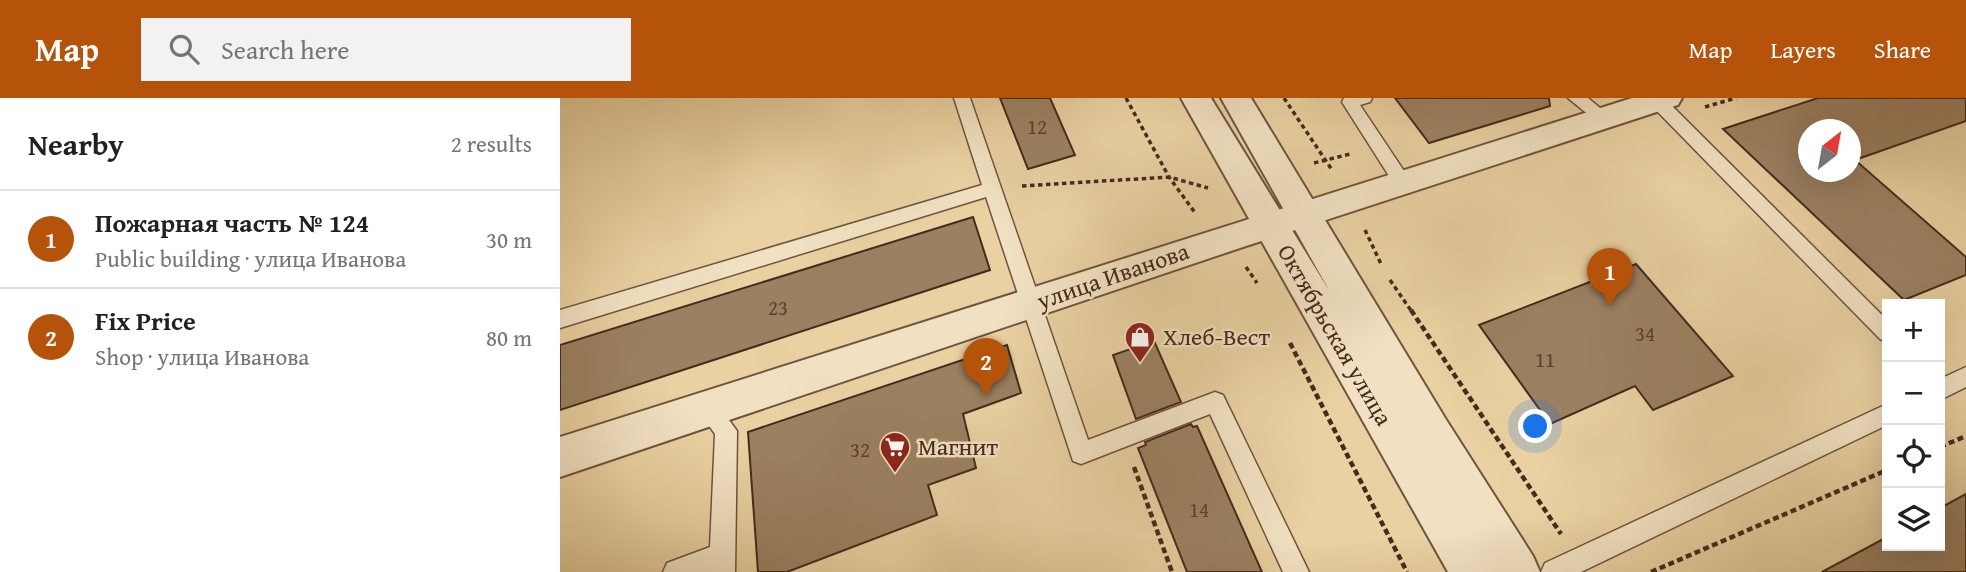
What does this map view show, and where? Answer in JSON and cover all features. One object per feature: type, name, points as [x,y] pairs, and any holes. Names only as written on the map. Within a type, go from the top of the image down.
[{"type":"street","name":"Октябрьская улица","points":[[1196,98],[1287,220],[1474,572]]},
{"type":"street","points":[[1236,98],[1287,220],[1430,431],[1517,572]]},
{"type":"street","name":"улица Иванова","points":[[560,457],[1227,237],[1662,100]]},
{"type":"lane","points":[[962,98],[1081,453],[1214,401],[1296,572]]},
{"type":"lane","points":[[1364,98],[1350,102],[1402,182]]},
{"type":"lane","points":[[1576,98],[1602,117]]},
{"type":"lane","points":[[1662,100],[1882,328]]},
{"type":"lane","points":[[560,319],[993,188]]},
{"type":"lane","points":[[1945,386],[1966,376]]},
{"type":"lane","points":[[676,572],[722,563],[726,431],[708,409]]},
{"type":"lane","points":[[1554,572],[1882,416]]},
{"type":"path","points":[[1126,98],[1169,177],[1203,223],[1227,237],[1260,288]]},
{"type":"path","points":[[1284,98],[1351,199],[1384,270],[1578,560]]},
{"type":"path","points":[[993,188],[1169,177]]},
{"type":"path","points":[[1284,332],[1407,572]]},
{"type":"path","points":[[1945,445],[1966,436]]},
{"type":"path","points":[[1123,437],[1172,572]]},
{"type":"path","points":[[1651,572],[1882,472]]},
{"type":"building","points":[[1000,98],[1050,98],[1075,155],[1028,169]]},
{"type":"building","points":[[1395,98],[1549,98],[1550,106],[1429,143]]},
{"type":"building","points":[[1818,98],[1966,98],[1966,121],[1861,158],[1861,119],[1798,119],[1798,182],[1861,182],[1861,165],[1966,257],[1966,275],[1903,299],[1723,129]]},
{"type":"building","points":[[973,217],[990,270],[560,410],[560,345]]},
{"type":"building","points":[[1636,264],[1733,376],[1653,410],[1635,386],[1550,424],[1479,325]]},
{"type":"building","points":[[1154,341],[1181,402],[1136,419],[1113,355]]},
{"type":"building","points":[[1007,345],[1021,393],[963,414],[976,468],[928,485],[937,515],[787,572],[758,572],[748,432]]},
{"type":"building","points":[[1191,424],[1193,427],[1197,426],[1262,572],[1187,572],[1138,448],[1146,445],[1145,442]]},
{"type":"building","points":[[1966,494],[1966,572],[1822,572],[1882,540],[1882,551],[1945,551],[1945,505]]},
{"type":"place","name":"Пожарная часть № 124","points":[[1610,306]]},
{"type":"place","name":"Хлеб-Вест","points":[[1140,364]]},
{"type":"place","name":"Fix Price","points":[[986,396]]},
{"type":"place","name":"Магнит","points":[[895,474]]}]
